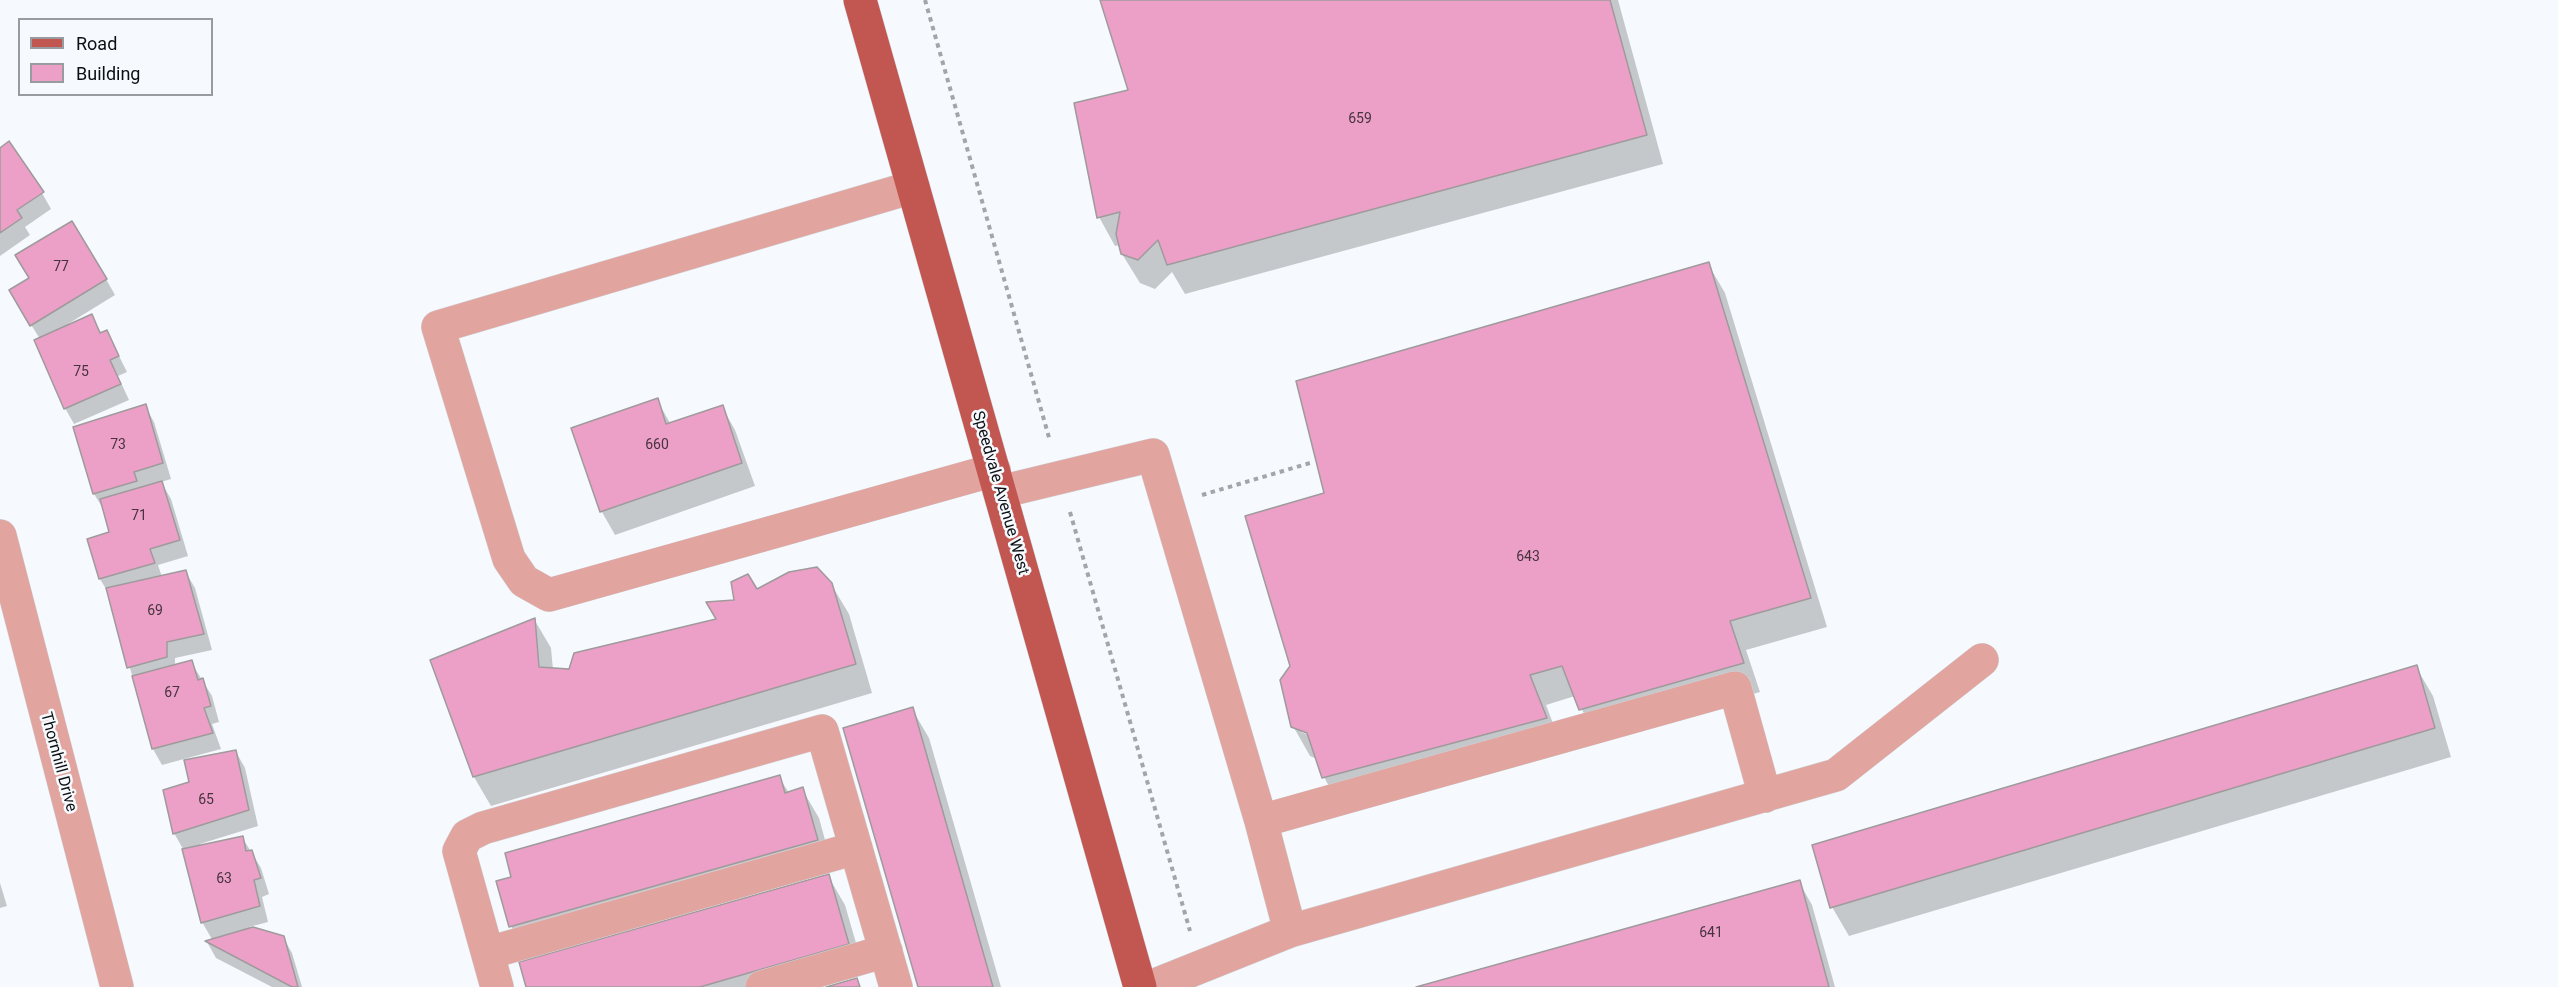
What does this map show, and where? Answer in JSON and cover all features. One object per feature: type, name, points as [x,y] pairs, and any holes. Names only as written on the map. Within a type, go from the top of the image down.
[{"type":"main road","name":"Speedvale Avenue West","points":[[860,0],[1140,987]]},
{"type":"street","points":[[913,187],[438,327],[509,559],[524,581],[549,595],[997,481],[1153,455],[1261,821],[1290,931]]},
{"type":"street","name":"Thornhill Drive","points":[[0,536],[108,985]]},
{"type":"street","points":[[1149,987],[1290,931],[1836,775],[1982,660]]},
{"type":"street","points":[[1261,821],[1735,688],[1765,796]]},
{"type":"street","points":[[497,987],[459,851],[467,836],[483,828],[822,731],[896,987]]},
{"type":"street","points":[[488,953],[856,848]]},
{"type":"street","points":[[762,987],[885,951]]},
{"type":"path","points":[[1168,505],[1310,463]]},
{"type":"building","points":[[1100,0],[1610,0],[1647,135],[1167,265],[1158,240],[1138,260],[1121,254],[1116,234],[1120,212],[1097,218],[1074,103],[1128,90]]},
{"type":"building","points":[[9,141],[44,192],[17,210],[22,218],[0,233],[0,148]]},
{"type":"building","points":[[72,221],[107,279],[30,326],[9,290],[29,278],[15,255]]},
{"type":"building","points":[[1709,262],[1811,598],[1730,621],[1744,663],[1579,710],[1562,666],[1530,675],[1547,718],[1322,778],[1307,733],[1291,727],[1280,680],[1290,666],[1245,516],[1324,493],[1296,381]]},
{"type":"building","points":[[92,314],[100,333],[107,330],[119,356],[110,360],[121,384],[64,409],[34,340]]},
{"type":"building","points":[[658,398],[666,424],[723,405],[742,463],[600,512],[571,428]]},
{"type":"building","points":[[146,404],[163,463],[134,472],[137,481],[93,494],[73,427]]},
{"type":"building","points":[[162,481],[180,540],[150,549],[155,563],[99,579],[87,539],[109,532],[100,499]]},
{"type":"building","points":[[817,567],[832,583],[856,664],[473,777],[430,660],[535,618],[539,667],[569,669],[574,653],[716,619],[706,602],[734,600],[731,582],[748,574],[757,589],[789,572]]},
{"type":"building","points":[[186,570],[204,634],[167,642],[167,657],[127,668],[106,588]]},
{"type":"building","points":[[192,660],[198,680],[203,678],[211,706],[204,708],[213,733],[152,749],[132,676]]},
{"type":"building","points":[[2417,665],[2435,728],[1830,908],[1812,845]]},
{"type":"building","points":[[913,707],[993,987],[918,987],[843,728]]},
{"type":"building","points":[[236,750],[249,810],[173,834],[163,790],[189,782],[184,760]]},
{"type":"building","points":[[780,775],[785,793],[803,787],[818,840],[509,927],[496,881],[511,877],[505,853]]},
{"type":"building","points":[[243,836],[246,851],[252,850],[261,878],[254,880],[260,906],[201,923],[182,849]]},
{"type":"building","points":[[829,874],[849,944],[700,987],[526,987],[519,962]]},
{"type":"building","points":[[1800,880],[1829,987],[1416,987]]},
{"type":"building","points":[[253,927],[284,936],[298,987],[292,987],[205,941]]},
{"type":"building","points":[[857,978],[860,987],[826,987]]}]
